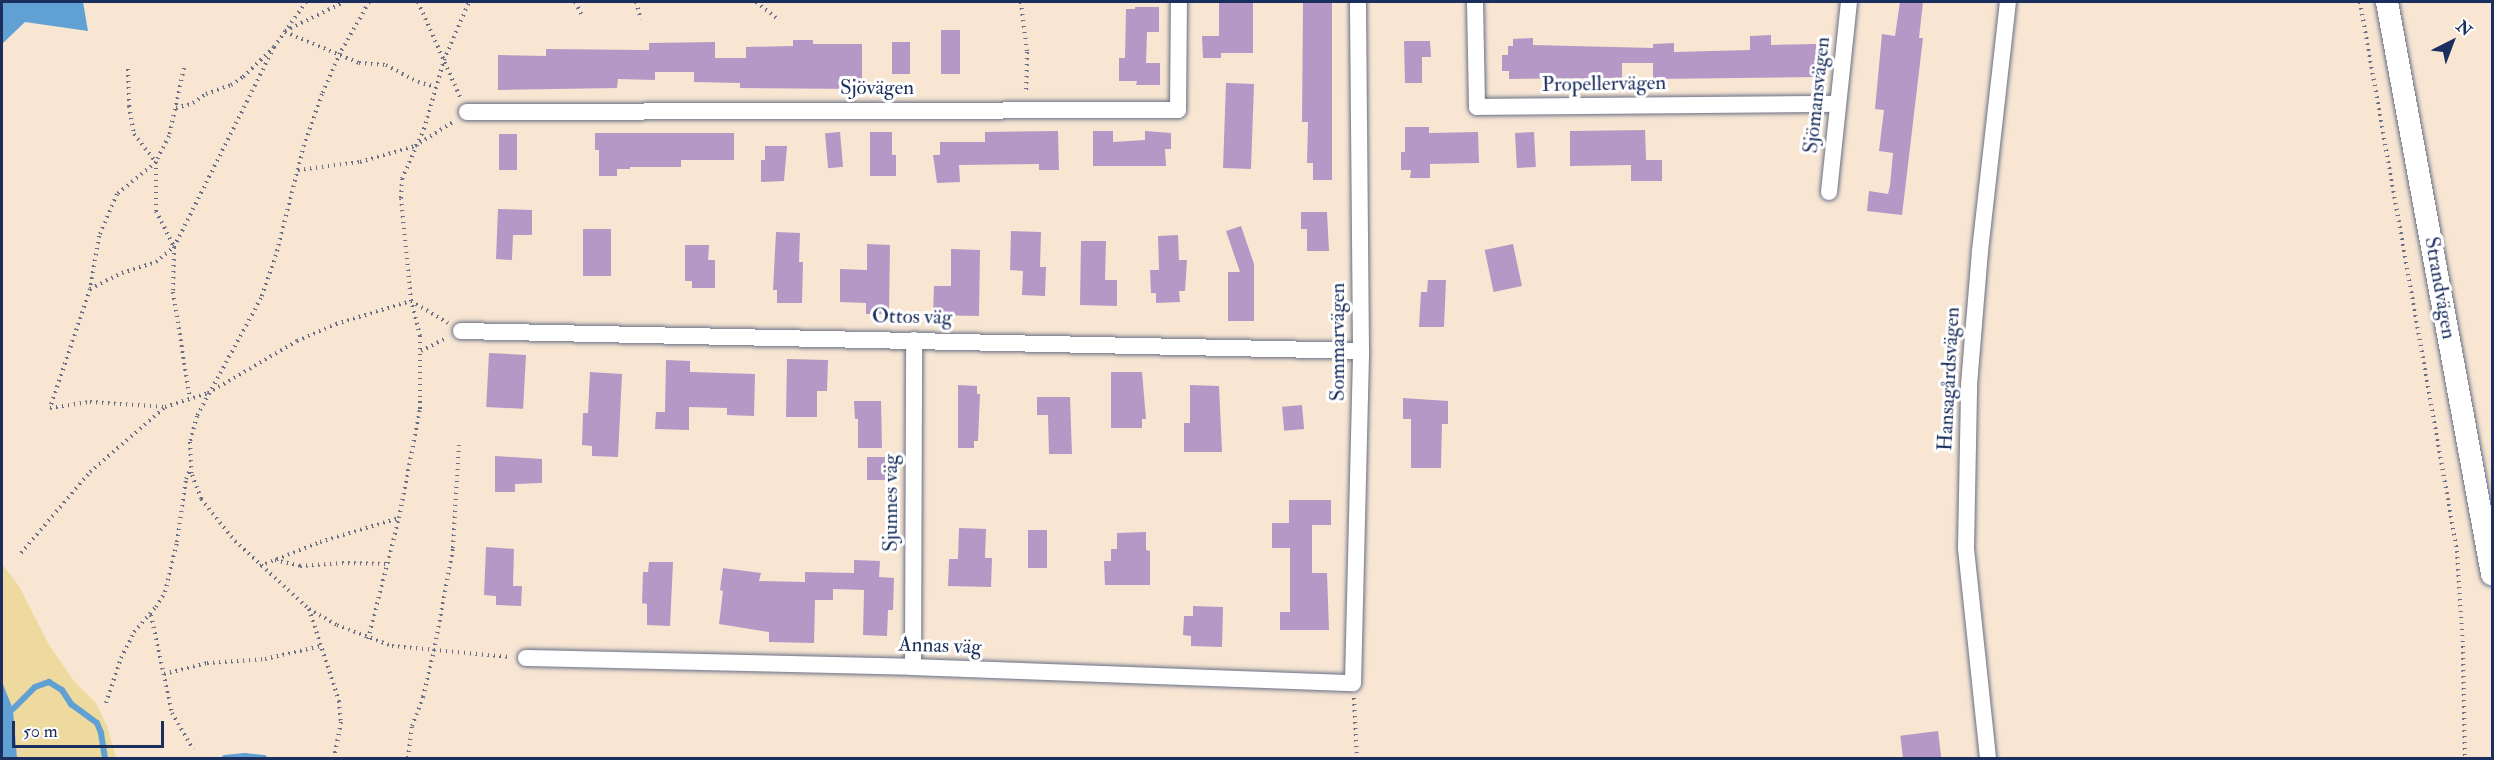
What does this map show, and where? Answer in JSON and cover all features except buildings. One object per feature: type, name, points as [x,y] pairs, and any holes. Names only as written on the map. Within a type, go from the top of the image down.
[{"type":"street","name":"Sjövägen","points":[[467,112],[1178,110],[1179,2]]},
{"type":"street","name":"Sommarvägen","points":[[1353,683],[1361,351],[1358,2]]},
{"type":"street","name":"Propellervägen","points":[[1475,2],[1477,107],[1837,104]]},
{"type":"street","name":"Sjömansvägen","points":[[1829,192],[1849,2]]},
{"type":"street","name":"Hansagårdsvägen","points":[[1988,759],[1966,548],[1969,385],[1980,251],[2008,2]]},
{"type":"street","name":"Strandvägen","points":[[2387,2],[2493,574]]},
{"type":"street","name":"Ottos väg","points":[[461,332],[914,339],[1361,351]]},
{"type":"street","name":"Sjunnes väg","points":[[913,667],[914,339]]},
{"type":"street","name":"Annas väg","points":[[526,658],[913,667],[1353,683]]},
{"type":"path","points":[[176,108],[193,104],[206,94],[231,85],[243,77],[274,47],[306,2]]},
{"type":"path","points":[[285,32],[344,2]]},
{"type":"path","points":[[369,2],[340,53],[322,94],[298,170],[276,255],[261,298],[208,393],[193,428],[190,442],[191,467],[201,499],[210,513],[260,566],[309,609],[368,639],[392,646],[526,658]]},
{"type":"path","points":[[298,170],[360,162],[415,146],[467,112],[418,2]]},
{"type":"path","points":[[368,639],[399,518],[420,409],[421,351],[411,302],[401,188],[404,171],[424,129],[435,87],[443,70],[444,60],[469,2]]},
{"type":"path","points":[[575,2],[583,17]]},
{"type":"path","points":[[636,2],[642,19]]},
{"type":"path","points":[[756,2],[778,19]]},
{"type":"path","points":[[1021,2],[1027,52],[1025,110]]},
{"type":"path","points":[[2360,2],[2457,551],[2463,646],[2465,759]]},
{"type":"path","points":[[285,32],[340,53],[359,63],[386,64],[418,82],[435,87]]},
{"type":"path","points":[[90,289],[122,273],[156,262],[174,247],[229,142],[274,47]]},
{"type":"path","points":[[184,68],[169,136],[156,162],[117,194],[99,236],[90,289],[50,408],[90,402],[165,407],[208,393],[297,341],[336,324],[411,302],[461,332]]},
{"type":"path","points":[[128,69],[129,106],[134,134],[156,162],[156,211],[174,247],[173,292],[190,399]]},
{"type":"path","points":[[421,351],[461,332]]},
{"type":"path","points":[[21,553],[90,472],[165,407]]},
{"type":"path","points":[[408,759],[412,726],[423,697],[434,651],[453,548],[459,445]]},
{"type":"path","points":[[106,703],[121,658],[134,632],[165,592],[177,542],[186,479],[191,467]]},
{"type":"path","points":[[260,566],[320,542],[399,518]]},
{"type":"path","points":[[275,560],[300,566],[387,564]]},
{"type":"path","points":[[309,609],[340,710],[334,759]]},
{"type":"path","points":[[150,614],[172,713],[193,749]]},
{"type":"path","points":[[164,674],[207,663],[265,659],[321,646]]},
{"type":"path","points":[[1353,683],[1357,759]]},
{"type":"sand","points":[[2,564],[19,586],[49,645],[74,681],[96,703],[107,726],[116,758],[17,758],[13,709],[2,682]]},
{"type":"water","points":[[2,2],[83,2],[88,31],[25,22],[2,44]]},
{"type":"water","points":[[2,682],[13,709],[17,758],[2,758]]},
{"type":"waterway","points":[[13,709],[35,687],[49,682],[62,690],[71,704],[97,723],[105,758]]},
{"type":"waterway","points":[[225,758],[245,756],[264,758]]}]
